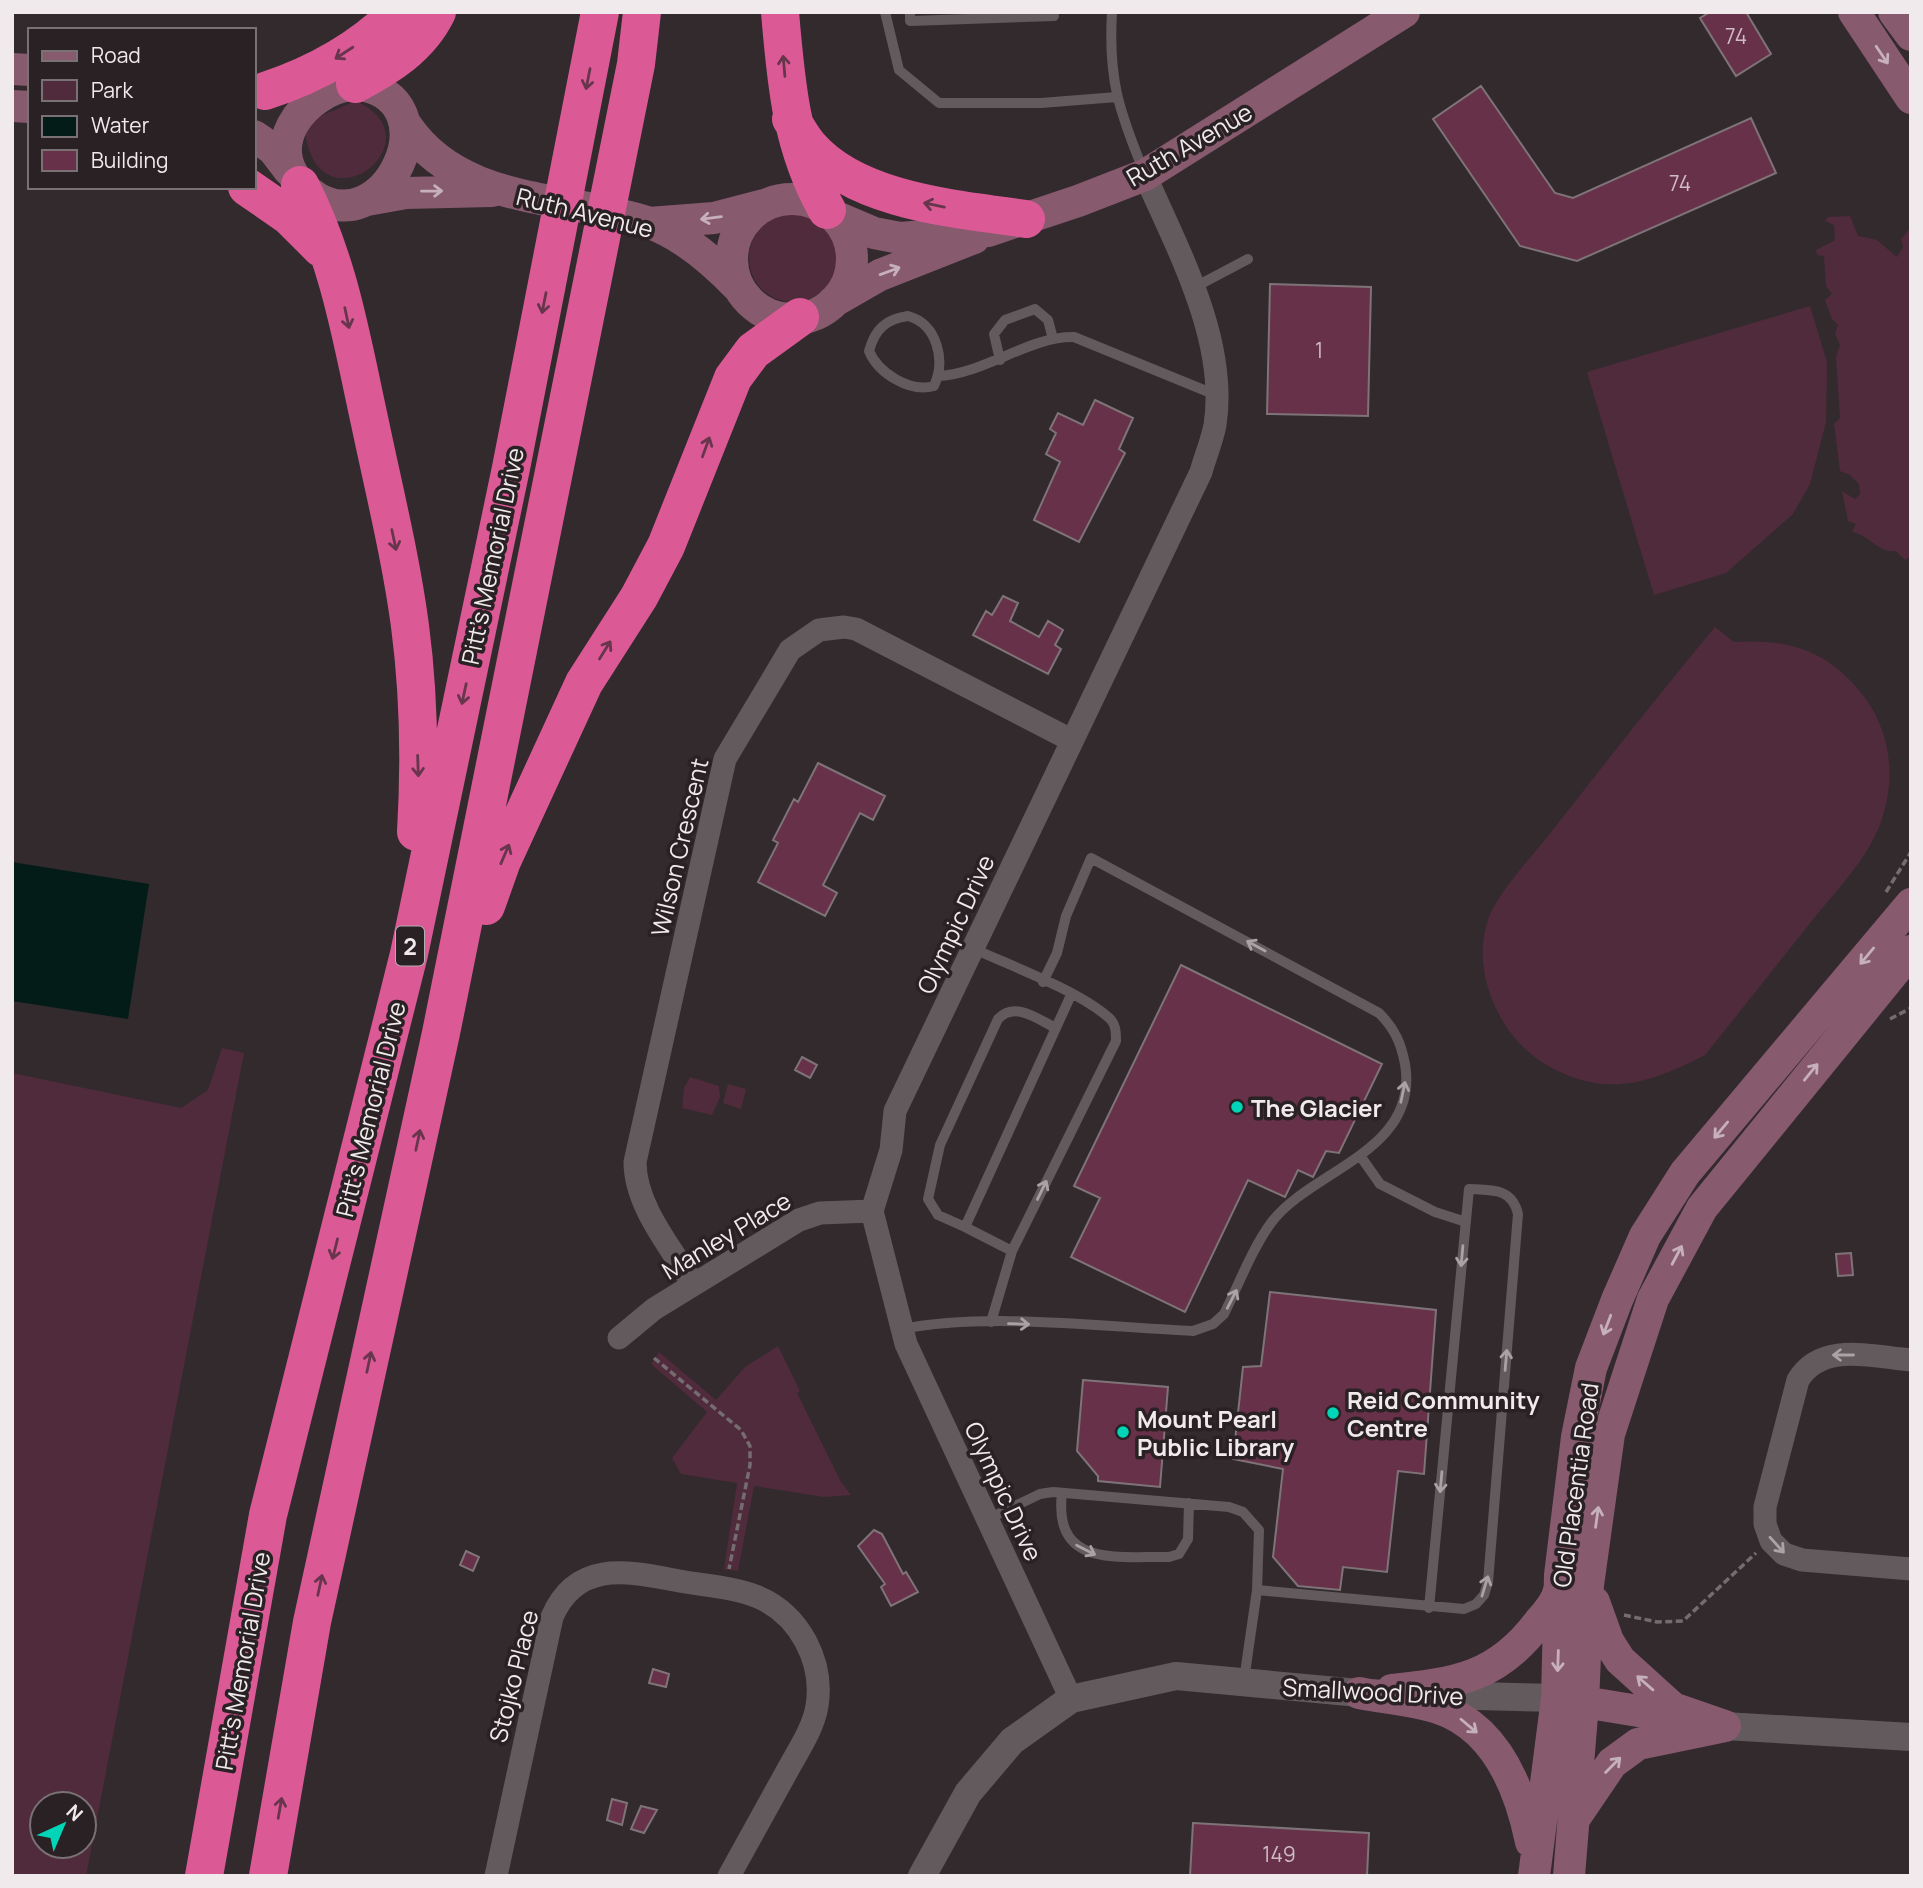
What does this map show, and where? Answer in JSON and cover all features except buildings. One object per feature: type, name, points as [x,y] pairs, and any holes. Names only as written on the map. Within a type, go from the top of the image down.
[{"type":"highway","points":[[259,90],[299,80],[320,69],[381,29],[397,12]]},
{"type":"highway","points":[[343,86],[403,55],[422,36],[437,12]]},
{"type":"highway","name":"Pitt's Memorial Drive","points":[[204,1876],[268,1515],[409,954],[511,468],[600,12]]},
{"type":"highway","name":"Pitt's Memorial Drive","points":[[268,1876],[312,1622],[442,1033],[636,64],[642,12]]},
{"type":"highway","points":[[779,12],[791,119],[807,171],[830,213]]},
{"type":"highway","points":[[791,119],[808,146],[857,181],[932,206],[1026,219]]},
{"type":"highway","points":[[294,177],[314,213],[333,264],[349,325],[410,628],[419,787],[409,954]]},
{"type":"highway","points":[[250,189],[299,224],[333,264]]},
{"type":"highway","points":[[442,1033],[502,861],[543,767],[584,683],[639,597],[666,546],[733,378],[755,349],[815,310]]},
{"type":"main road","name":"Ruth Avenue","points":[[830,213],[874,233],[900,238],[988,231],[1026,219],[1145,175],[1404,12]]},
{"type":"main road","points":[[1854,12],[1911,97]]},
{"type":"main road","points":[[1894,12],[1911,35]]},
{"type":"main road","points":[[294,177],[284,153],[291,127],[309,104],[343,86]]},
{"type":"main road","points":[[259,90],[343,86],[380,90],[391,100],[422,148],[435,158],[506,192]]},
{"type":"main road","points":[[367,200],[394,176],[400,164],[406,125]]},
{"type":"main road","points":[[256,136],[273,149],[294,177],[314,196],[331,202],[349,204],[406,193],[506,192]]},
{"type":"main road","name":"Ruth Avenue","points":[[506,192],[648,223],[699,251],[738,287]]},
{"type":"main road","points":[[648,223],[714,218],[772,203],[804,199],[830,213],[847,236],[851,264],[844,288],[815,310]]},
{"type":"main road","points":[[772,203],[752,216],[737,236],[732,265],[738,287],[749,301],[768,314],[815,310],[880,275],[955,248],[988,231]]},
{"type":"main road","name":"Old Placentia Road","points":[[1569,1876],[1574,1820],[1570,1700],[1577,1437],[1591,1368],[1645,1236],[1685,1173],[1897,902]]},
{"type":"main road","name":"Old Placentia Road","points":[[1574,1580],[1609,1434],[1653,1299],[1702,1208],[1911,951]]},
{"type":"main road","points":[[1359,1693],[1454,1683],[1487,1670],[1533,1630],[1574,1580],[1619,1660],[1674,1708],[1725,1726]]},
{"type":"main road","points":[[1359,1693],[1438,1708],[1466,1721],[1493,1748],[1514,1782],[1524,1811],[1535,1870]]},
{"type":"main road","name":"Old Placentia Road","points":[[1535,1870],[1570,1700]]},
{"type":"main road","name":"Smallwood Drive","points":[[1570,1700],[1725,1726]]},
{"type":"main road","points":[[1574,1820],[1612,1763],[1637,1744],[1725,1726]]},
{"type":"street","name":"Olympic Drive","points":[[1071,1699],[902,1329],[873,1211],[891,1150],[895,1111],[1201,472],[1214,426],[1217,378],[1195,287],[1145,175]]},
{"type":"street","name":"Wilson Crescent","points":[[693,1284],[646,1206],[636,1183],[635,1162],[722,770],[783,659],[799,642],[819,630],[856,629],[1071,740]]},
{"type":"street","name":"Manley Place","points":[[619,1338],[648,1313],[693,1284],[810,1215],[873,1211]]},
{"type":"street","points":[[1911,1360],[1836,1355],[1816,1360],[1802,1374],[1766,1507],[1765,1524],[1771,1541],[1784,1554],[1802,1560],[1911,1569]]},
{"type":"street","name":"Stojko Place","points":[[496,1876],[552,1617],[562,1597],[579,1583],[613,1572],[735,1590],[758,1597],[789,1618],[810,1651],[817,1680],[813,1721],[729,1876]]},
{"type":"street","name":"Smallwood Drive","points":[[922,1876],[968,1793],[1003,1751],[1012,1741],[1071,1699],[1176,1676],[1359,1693],[1570,1700]]},
{"type":"street","name":"Smallwood Drive","points":[[1725,1726],[1911,1737]]},
{"type":"lane","points":[[885,12],[899,70],[939,103],[1041,103],[1117,97]]},
{"type":"lane","points":[[909,12],[910,21],[1054,16],[1053,12]]},
{"type":"lane","points":[[1112,12],[1109,55],[1117,97],[1145,175]]},
{"type":"lane","points":[[1195,287],[1248,259]]},
{"type":"lane","points":[[1000,360],[994,334],[1005,320],[1035,309],[1048,320],[1053,339]]},
{"type":"lane","points":[[908,316],[920,319],[931,329],[936,343],[939,376],[934,386],[926,388],[885,373],[874,363],[869,351],[881,326],[892,318],[908,316]]},
{"type":"lane","points":[[939,376],[970,372],[1053,339],[1074,337],[1216,395]]},
{"type":"lane","points":[[902,1329],[933,1323],[991,1322],[1193,1331],[1213,1324],[1224,1314],[1271,1222],[1303,1195],[1361,1157],[1387,1131],[1404,1093],[1407,1074],[1401,1042],[1379,1013],[1091,858],[1066,916],[1057,953],[1043,982]]},
{"type":"lane","points":[[972,948],[1071,995],[1110,1018],[1116,1029],[1116,1041],[1012,1251],[991,1322]]},
{"type":"lane","points":[[965,1227],[1071,995]]},
{"type":"lane","points":[[1012,1251],[938,1215],[928,1199],[940,1145],[998,1019],[1005,1011],[1016,1009],[1056,1028]]},
{"type":"lane","points":[[1361,1157],[1380,1184],[1435,1212],[1466,1222]]},
{"type":"lane","points":[[1257,1590],[1429,1608],[1464,1609],[1476,1604],[1484,1594],[1488,1582],[1518,1214],[1516,1204],[1499,1190],[1469,1189],[1429,1608]]},
{"type":"lane","points":[[1062,1493],[1062,1524],[1077,1546],[1094,1555],[1179,1555],[1188,1539],[1189,1503]]},
{"type":"lane","points":[[988,1519],[1040,1494],[1062,1493],[1229,1507],[1243,1512],[1253,1521],[1261,1540],[1257,1590],[1243,1682]]},
{"type":"path","points":[[1897,902],[1911,852]]},
{"type":"path","points":[[1884,1020],[1911,1008]]},
{"type":"path","points":[[654,1358],[735,1424],[750,1446],[750,1465],[729,1572]]},
{"type":"path","points":[[1617,1613],[1657,1622],[1683,1621],[1771,1541]]},
{"type":"green space","points":[[356,101],[379,118],[386,137],[381,155],[368,170],[350,178],[331,176],[315,162],[305,133],[318,117]]},
{"type":"green space","points":[[1911,210],[1911,556],[1905,560],[1896,551],[1878,547],[1852,532],[1856,524],[1848,521],[1842,491],[1855,499],[1860,494],[1859,484],[1850,475],[1840,471],[1834,424],[1840,418],[1836,357],[1840,345],[1835,334],[1838,325],[1832,319],[1825,300],[1832,294],[1826,286],[1824,256],[1817,255],[1816,250],[1835,240],[1834,225],[1825,221],[1828,217],[1850,216],[1858,236],[1877,240],[1897,257],[1903,247],[1901,239],[1910,228]]},
{"type":"green space","points":[[793,214],[810,217],[824,227],[834,241],[837,258],[834,275],[824,289],[810,299],[793,302],[776,299],[762,289],[752,275],[749,258],[752,241],[762,227],[776,217]]},
{"type":"green space","points":[[1810,306],[1827,362],[1826,422],[1810,484],[1793,514],[1726,573],[1654,595],[1587,372]]},
{"type":"green space","points":[[1715,627],[1734,642],[1770,642],[1816,655],[1844,674],[1857,688],[1876,715],[1887,746],[1889,779],[1884,812],[1872,842],[1854,870],[1705,1055],[1665,1074],[1626,1084],[1587,1081],[1567,1075],[1545,1064],[1514,1037],[1492,1000],[1483,958],[1489,917],[1500,896]]},
{"type":"green space","points":[[222,1048],[244,1053],[98,1813],[98,1790],[28,1790],[28,1860],[89,1860],[86,1876],[12,1876],[12,1073],[181,1108],[208,1090]]},
{"type":"green space","points":[[690,1077],[719,1086],[720,1097],[712,1115],[682,1108],[684,1088]]},
{"type":"green space","points":[[728,1084],[746,1089],[741,1109],[723,1103]]},
{"type":"green space","points":[[778,1346],[800,1391],[797,1393],[841,1482],[851,1495],[824,1497],[754,1486],[738,1571],[724,1569],[737,1483],[681,1474],[672,1458],[707,1412],[651,1364],[659,1352],[716,1400],[745,1367]]},
{"type":"water","points":[[12,862],[149,884],[128,1019],[12,1001]]},
{"type":"place","name":"The Glacier","points":[[1237,1107]]},
{"type":"place","name":"Reid Community Centre","points":[[1333,1413]]},
{"type":"place","name":"Mount Pearl Public Library","points":[[1123,1432]]}]
